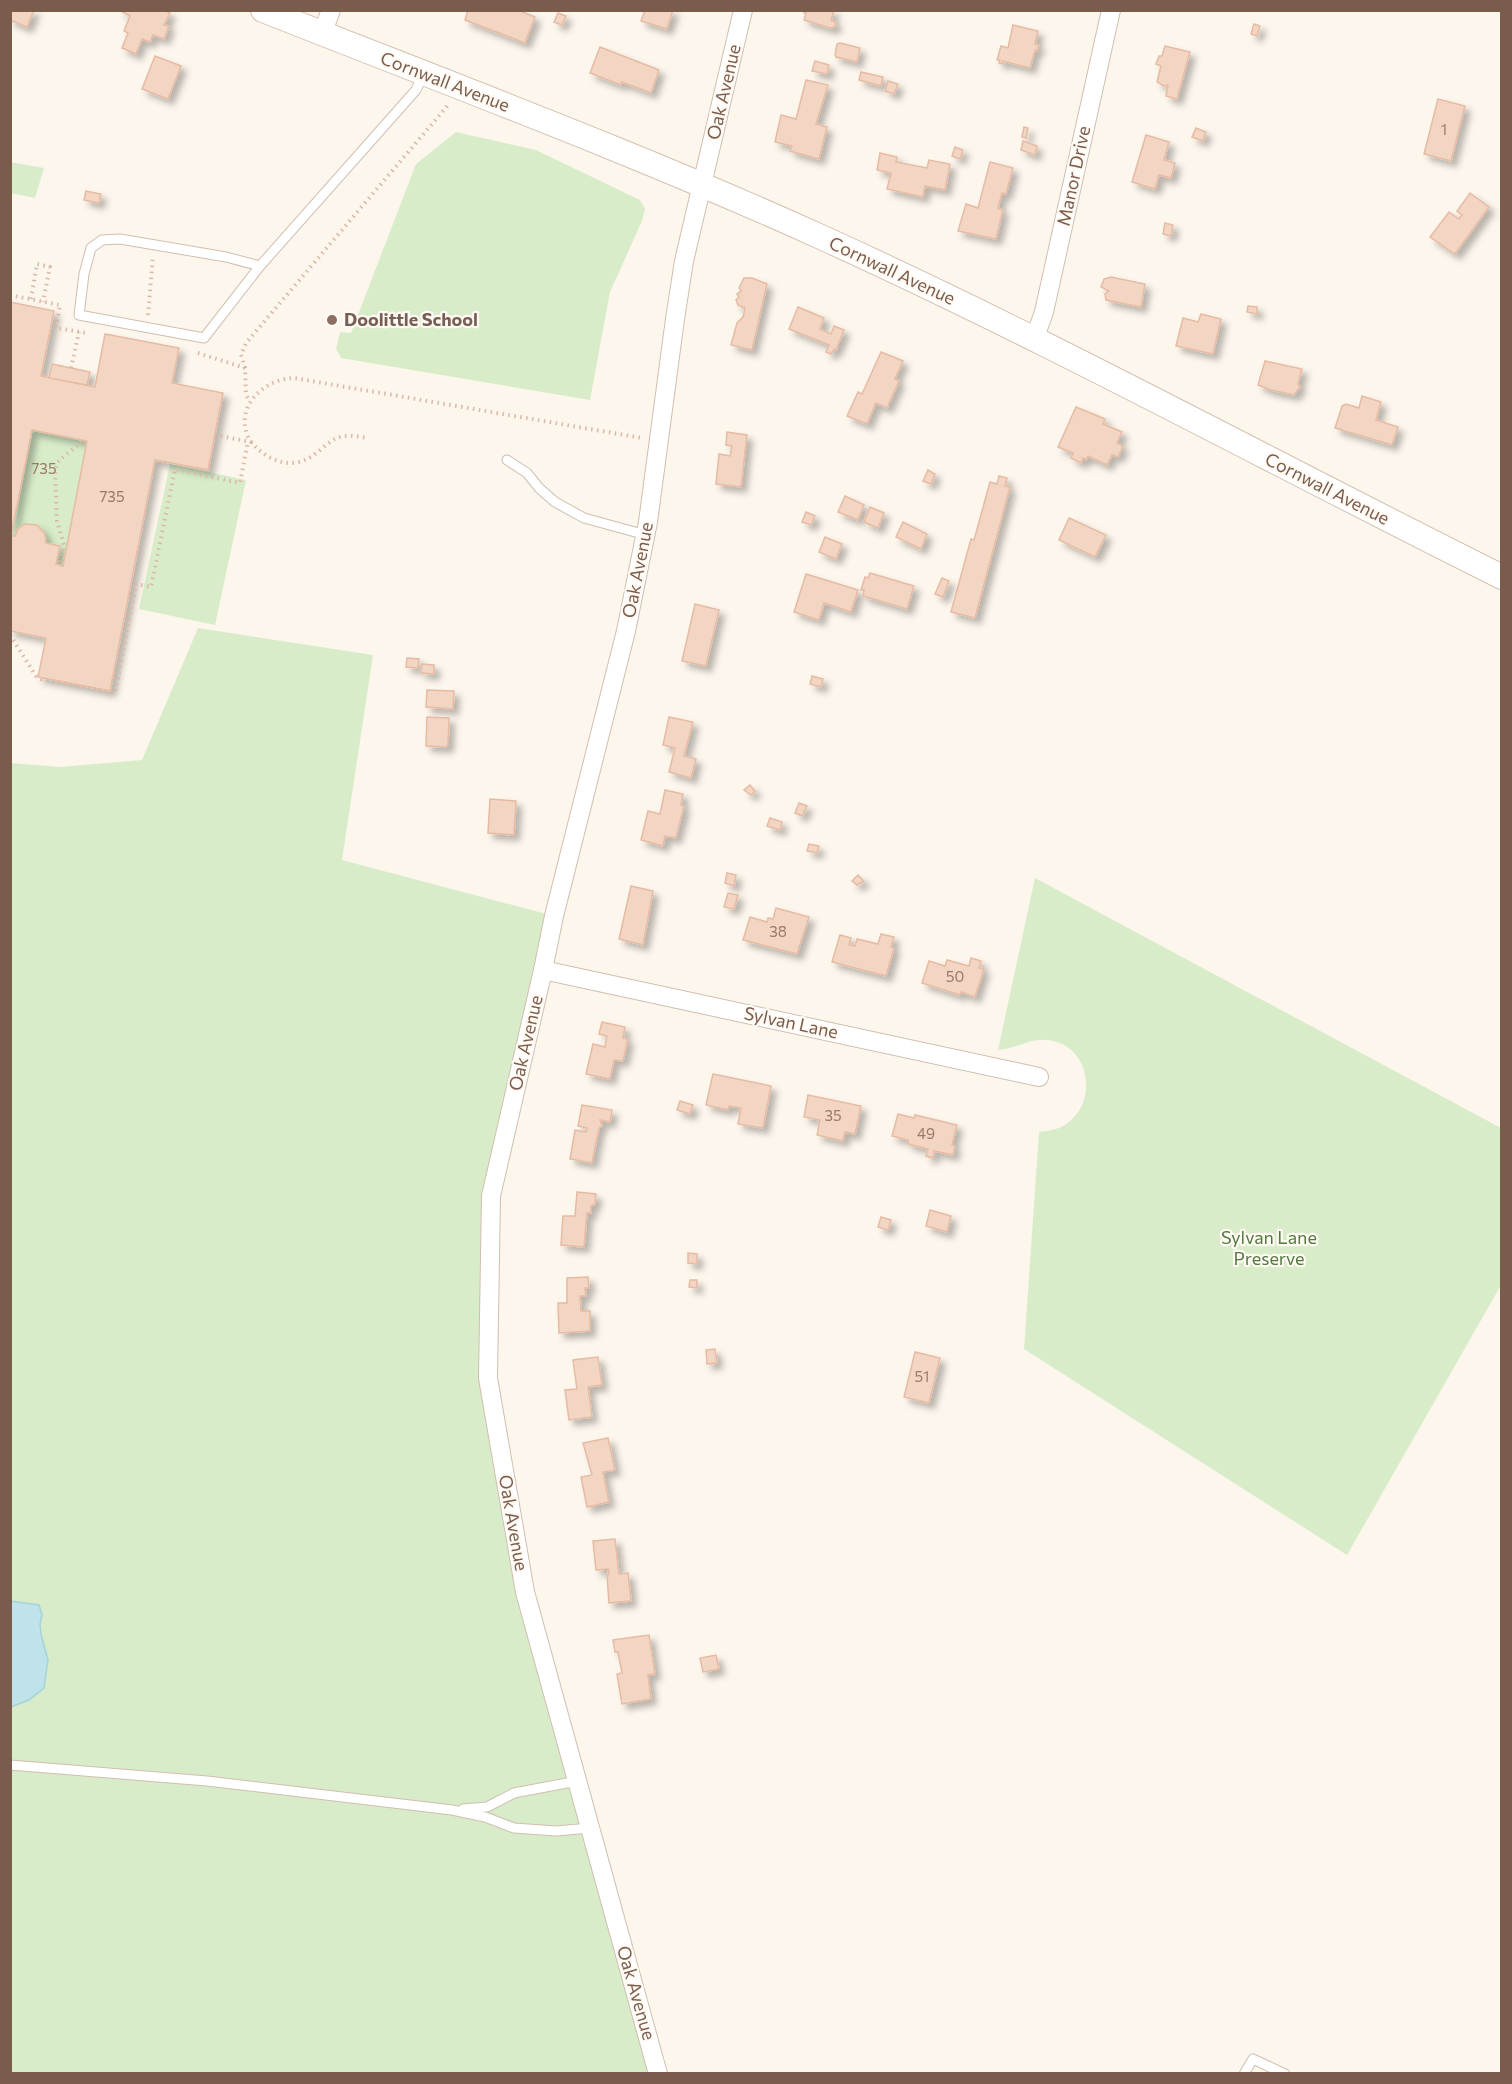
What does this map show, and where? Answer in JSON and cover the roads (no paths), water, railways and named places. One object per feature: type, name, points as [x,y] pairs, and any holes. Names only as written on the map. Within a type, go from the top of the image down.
[{"type":"street","name":"Cornwall Avenue","points":[[263,10],[701,184],[823,238],[1034,340],[1502,577]]},
{"type":"street","points":[[322,34],[332,10]]},
{"type":"street","name":"Oak Avenue","points":[[658,2073],[525,1592],[488,1378],[490,1196],[554,916],[626,631],[646,535],[684,261],[743,10]]},
{"type":"street","name":"Manor Drive","points":[[1034,340],[1044,312],[1111,10]]},
{"type":"street","name":"Sylvan Lane","points":[[543,970],[1040,1077]]},
{"type":"lane","points":[[260,266],[226,257],[154,244],[120,239],[102,240],[91,248],[84,274],[79,315],[204,338],[260,266],[416,90],[424,73]]},
{"type":"lane","points":[[507,460],[527,473],[555,502],[585,518],[646,535]]},
{"type":"lane","points":[[10,1766],[207,1781],[452,1810],[485,1817],[514,1828],[556,1831],[590,1828]]},
{"type":"lane","points":[[452,1810],[487,1807],[514,1793],[577,1781]]},
{"type":"lane","points":[[1244,2073],[1253,2060],[1285,2073]]},
{"type":"water","points":[[11,1601],[39,1605],[42,1615],[41,1634],[48,1660],[44,1688],[29,1700],[11,1707]]},
{"type":"place","name":"Doolittle School","points":[[332,320]]},
{"type":"park label","name":"Sylvan Lane Preserve","points":[[1269,1248]]}]
